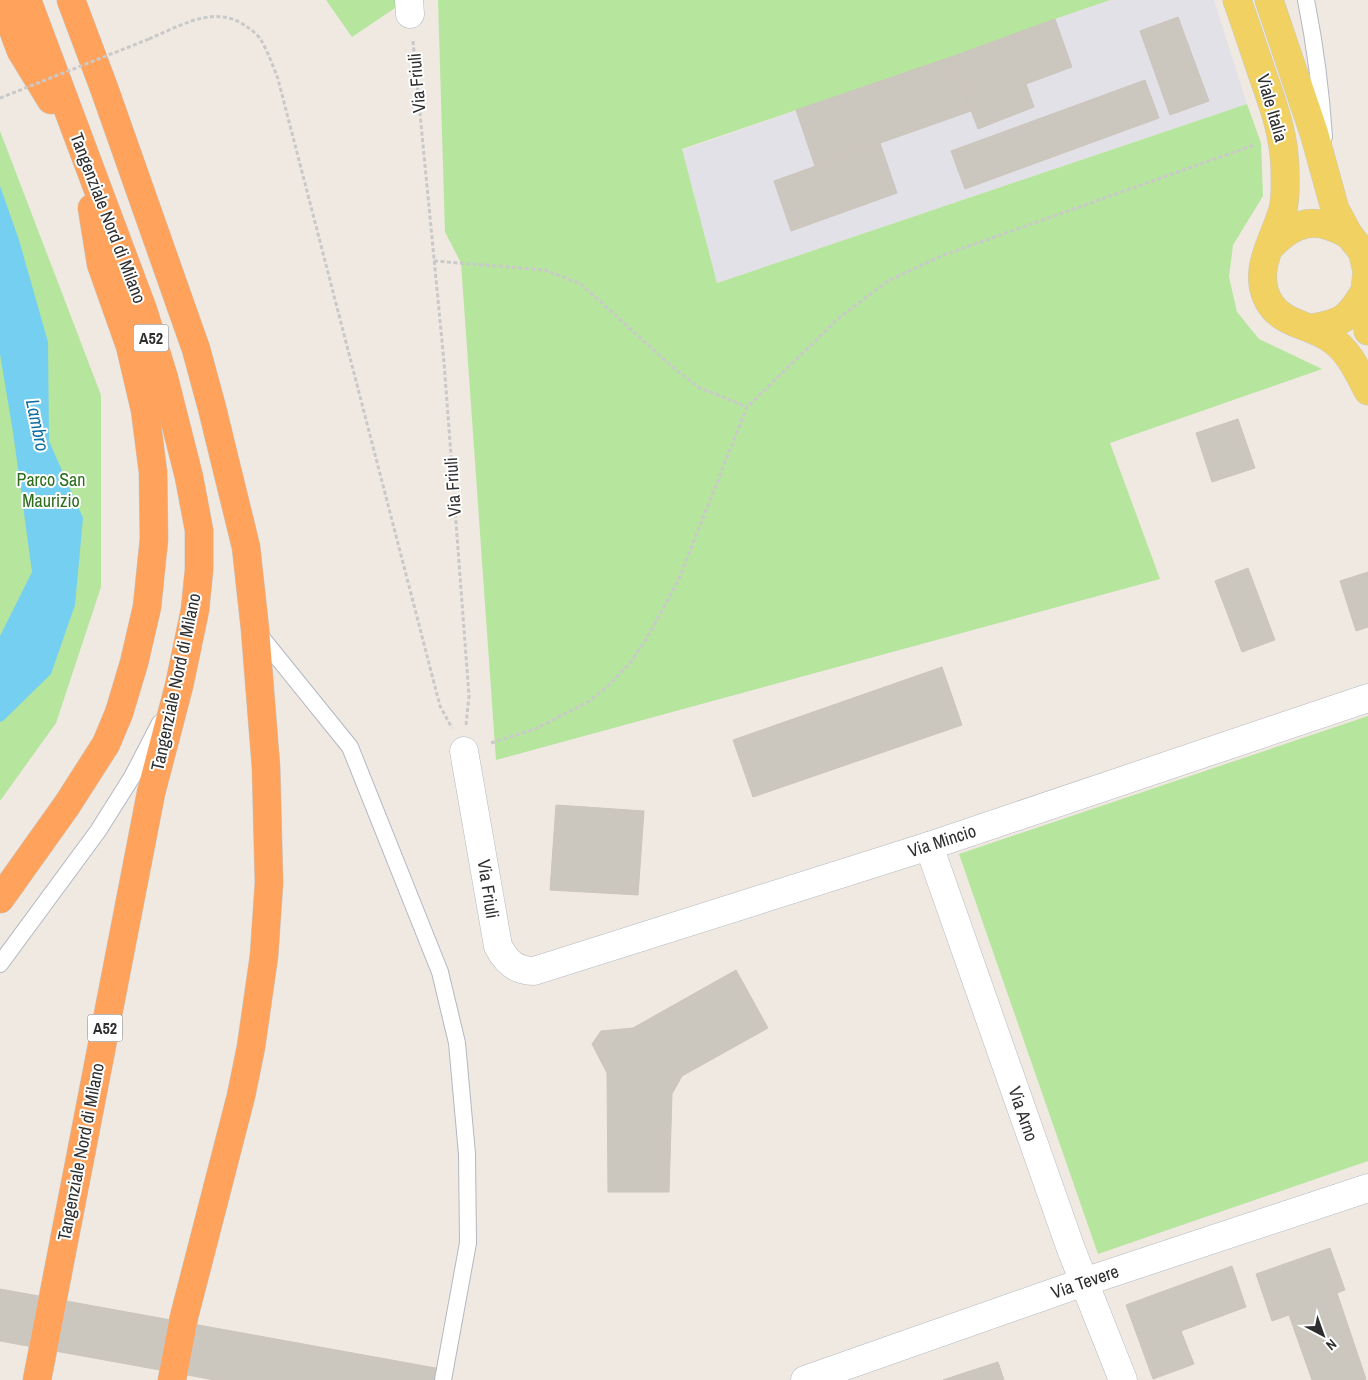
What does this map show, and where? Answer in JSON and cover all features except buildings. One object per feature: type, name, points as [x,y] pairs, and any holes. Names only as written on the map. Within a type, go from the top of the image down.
[{"type":"highway","points":[[0,899],[72,798],[106,744],[119,713],[134,663],[147,607],[154,539],[153,472],[145,410],[130,346],[101,264],[83,153],[21,50],[2,0]]},
{"type":"highway","name":"Tangenziale Nord di Milano","points":[[27,0],[143,310],[164,378],[191,486],[198,530],[199,570],[195,610],[179,686],[151,793],[37,1380]]},
{"type":"highway","name":"A52","points":[[71,0],[196,349],[246,547],[255,629],[266,767],[269,883],[264,956],[251,1047],[242,1096],[184,1316],[172,1380]]},
{"type":"main road","name":"Viale Italia","points":[[1237,0],[1282,136],[1285,171],[1284,208],[1263,265],[1262,283],[1268,300],[1279,314],[1294,324],[1312,328],[1330,338],[1342,348],[1356,368],[1368,391]]},
{"type":"main road","name":"Viale Italia","points":[[1269,0],[1314,133],[1335,209],[1349,235],[1362,251],[1367,271],[1365,291],[1368,331]]},
{"type":"main road","points":[[1269,248],[1281,235],[1297,226],[1315,222],[1333,226],[1349,235]]},
{"type":"main road","points":[[1312,328],[1334,324],[1353,311],[1365,291]]},
{"type":"street","name":"Via Mincio","points":[[513,966],[527,971],[544,968],[929,846],[1368,698]]},
{"type":"street","name":"Via Friuli","points":[[464,750],[496,939],[502,953],[513,966]]},
{"type":"street","name":"Via Arno","points":[[929,846],[1084,1282],[1123,1380]]},
{"type":"street","name":"Via Tevere","points":[[805,1380],[1084,1282],[1368,1188]]},
{"type":"lane","points":[[1306,0],[1312,29],[1322,111],[1326,177]]},
{"type":"lane","points":[[255,629],[350,747],[440,972],[457,1043],[467,1164],[468,1244],[443,1380]]},
{"type":"lane","points":[[0,964],[98,831],[132,776],[179,686]]},
{"type":"path","name":"Via Friuli","points":[[410,7],[444,372],[469,696],[464,750]]},
{"type":"path","points":[[0,98],[198,19],[225,16],[236,18],[260,39],[278,79],[440,706]]},
{"type":"path","points":[[464,750],[535,729],[567,714],[588,702],[609,685],[630,662],[647,638],[678,581],[747,407],[840,317],[888,281],[941,256],[1261,143]]},
{"type":"path","points":[[434,261],[545,270],[581,284],[698,387],[747,407]]},
{"type":"shaded area","points":[[1110,0],[1214,0],[1247,104],[717,283],[682,150]]},
{"type":"green space","points":[[326,0],[396,0],[398,6],[352,37]]},
{"type":"green space","points":[[438,0],[1110,0],[951,57],[682,149],[717,283],[1247,104],[1261,143],[1263,196],[1233,245],[1229,277],[1237,312],[1259,339],[1322,369],[1110,443],[1160,579],[496,760],[461,263],[445,232]]},
{"type":"green space","name":"Parco San Maurizio","points":[[0,131],[101,395],[101,587],[56,723],[0,801]]},
{"type":"green space","points":[[1368,716],[1368,1161],[1098,1254],[959,854]]},
{"type":"water","name":"Lambro","points":[[0,186],[19,240],[48,342],[49,441],[83,518],[75,605],[51,674],[0,722],[0,636],[32,572],[13,432],[0,354]]}]
